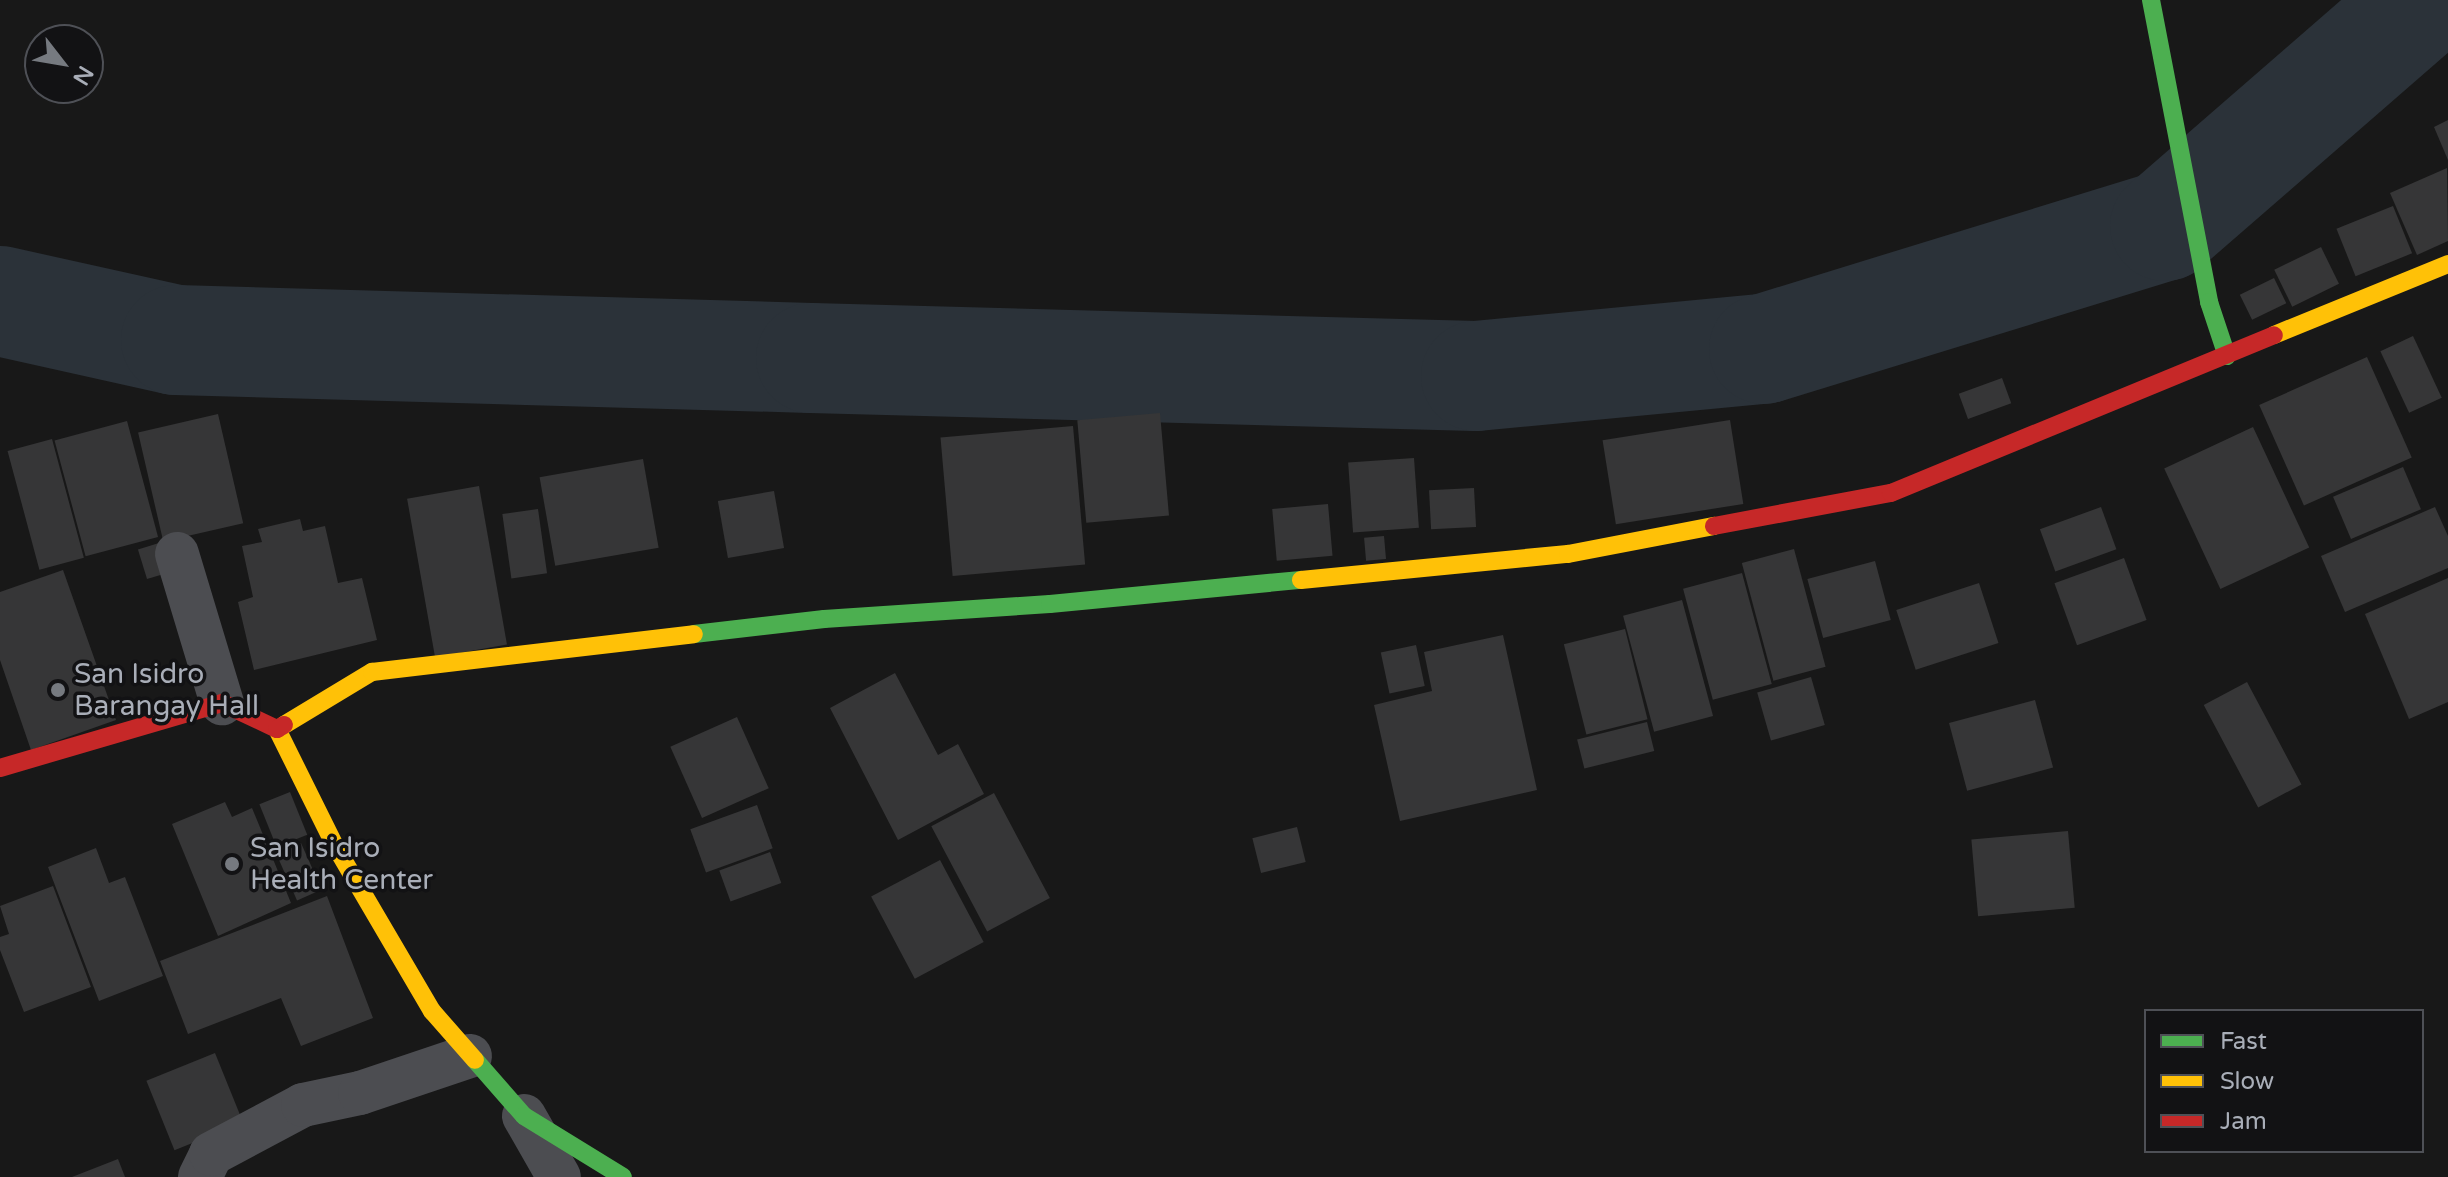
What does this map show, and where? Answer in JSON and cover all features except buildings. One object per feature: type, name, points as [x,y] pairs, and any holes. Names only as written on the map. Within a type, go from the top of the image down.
[{"type":"street","points":[[2151,0],[2209,302],[2227,356]]},
{"type":"street","points":[[277,729],[372,672],[824,619],[1050,604],[1568,554],[1891,493],[2448,264]]},
{"type":"street","points":[[177,554],[222,703]]},
{"type":"street","points":[[0,768],[222,703],[277,729],[334,844],[424,998],[470,1056],[524,1116],[559,1177]]},
{"type":"street","points":[[200,1177],[211,1154],[256,1126],[303,1105],[360,1093],[470,1056]]},
{"type":"street","points":[[524,1116],[623,1177]]},
{"type":"waterway","points":[[0,301],[176,340],[811,358],[1476,376],[1764,349],[2165,226],[2425,0]]},
{"type":"traffic: fast","points":[[2151,0],[2209,302],[2227,356]]},
{"type":"traffic: fast","points":[[694,634],[824,619],[1050,604],[1301,580]]},
{"type":"traffic: fast","points":[[475,1060],[524,1116],[623,1177]]},
{"type":"traffic: slow","points":[[2274,335],[2448,264]]},
{"type":"traffic: slow","points":[[1301,580],[1568,554],[1714,526]]},
{"type":"traffic: slow","points":[[284,725],[372,672],[694,634]]},
{"type":"traffic: slow","points":[[277,729],[334,844],[432,1011],[475,1060]]},
{"type":"traffic: jam","points":[[1714,526],[1891,493],[2274,335]]},
{"type":"traffic: jam","points":[[0,768],[222,703],[277,729],[284,725]]},
{"type":"place","name":"San Isidro Barangay Hall","points":[[58,690]]},
{"type":"place","name":"San Isidro Health Center","points":[[232,864]]}]
